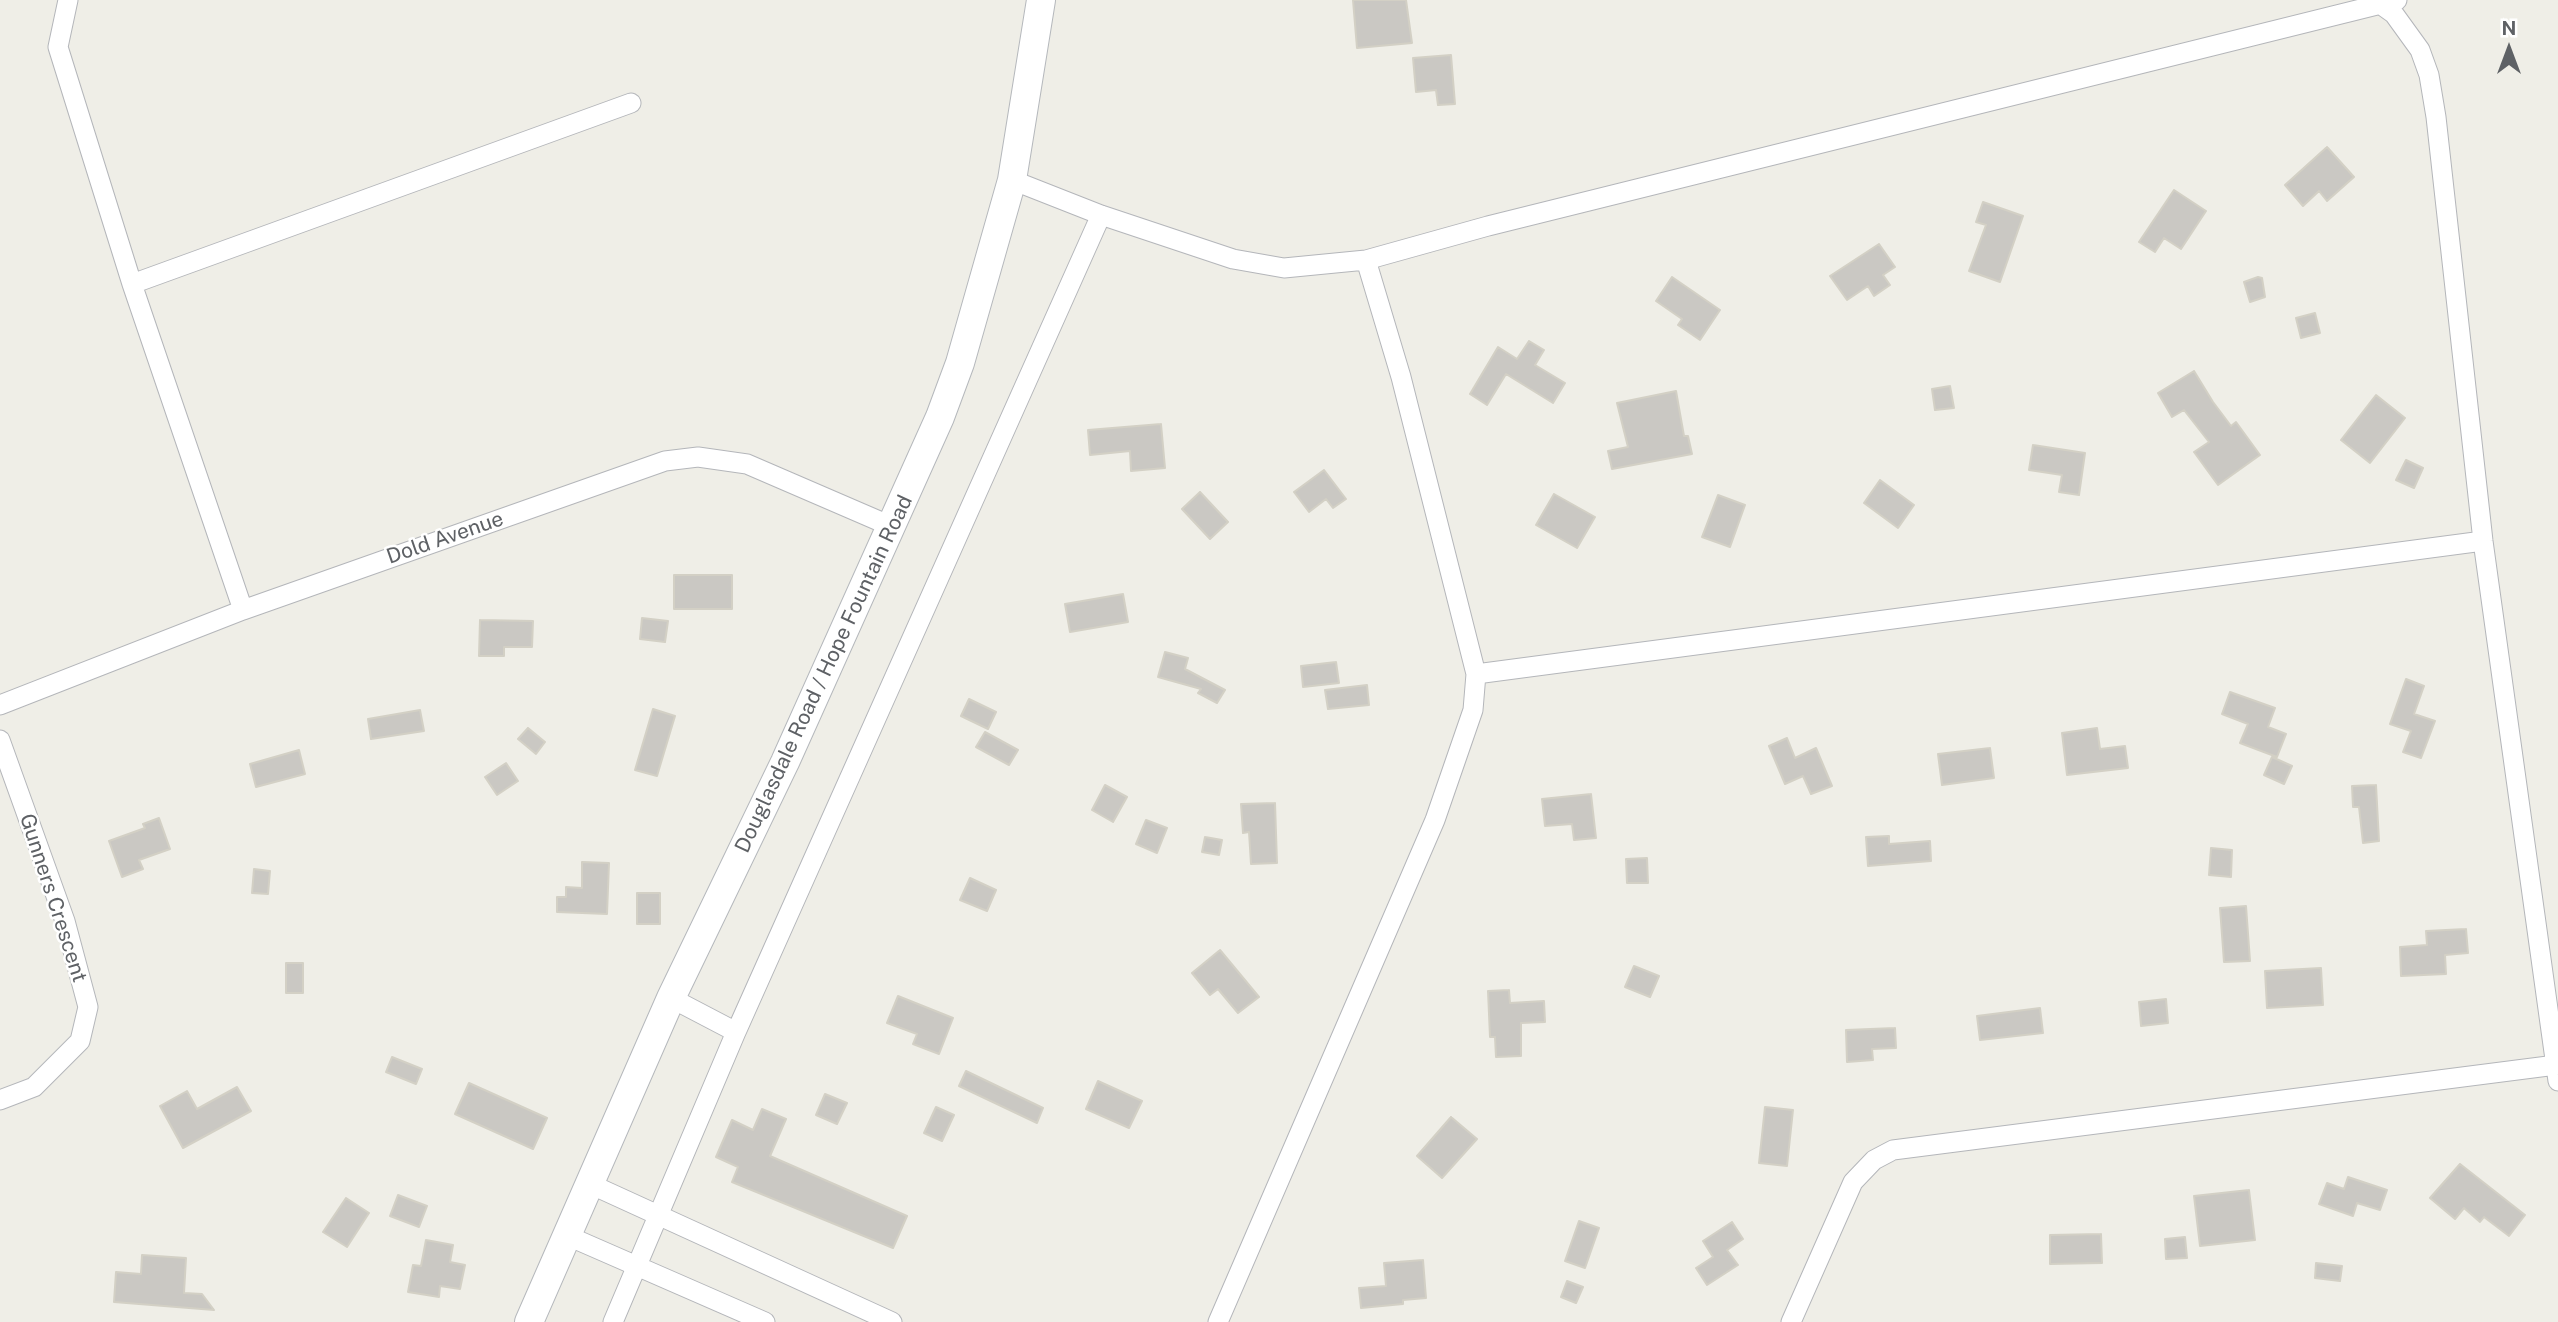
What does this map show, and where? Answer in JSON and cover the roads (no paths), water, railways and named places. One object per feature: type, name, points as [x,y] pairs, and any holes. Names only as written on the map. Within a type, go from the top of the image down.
[{"type":"main road","name":"Douglasdale Road / Hope Fountain Road","points":[[529,1322],[671,998],[785,762],[893,527],[960,363],[1012,180],[1041,0]]},
{"type":"street","points":[[68,0],[58,47],[132,284],[243,610]]},
{"type":"street","points":[[1012,180],[1101,215],[1233,259],[1307,268],[1366,260],[1488,226],[2388,2],[2408,31],[2420,50],[2429,75],[2483,541],[2557,1073],[1893,1150],[1874,1160],[1853,1182],[1791,1322]]},
{"type":"street","points":[[132,284],[631,103]]},
{"type":"street","points":[[613,1322],[736,1032],[1101,215]]},
{"type":"street","points":[[1218,1322],[1439,809],[1469,730],[1476,674],[1401,377],[1366,260]]},
{"type":"street","name":"Dold Avenue","points":[[0,705],[243,610],[649,466],[682,458],[723,458],[747,464],[893,527]]},
{"type":"street","points":[[1476,674],[2483,541]]},
{"type":"street","name":"Gunners Crescent","points":[[0,740],[65,920],[88,1007],[80,1041],[34,1087],[0,1100]]},
{"type":"street","points":[[671,998],[736,1032]]},
{"type":"street","points":[[590,1184],[892,1322]]},
{"type":"street","points":[[568,1236],[765,1322]]}]
